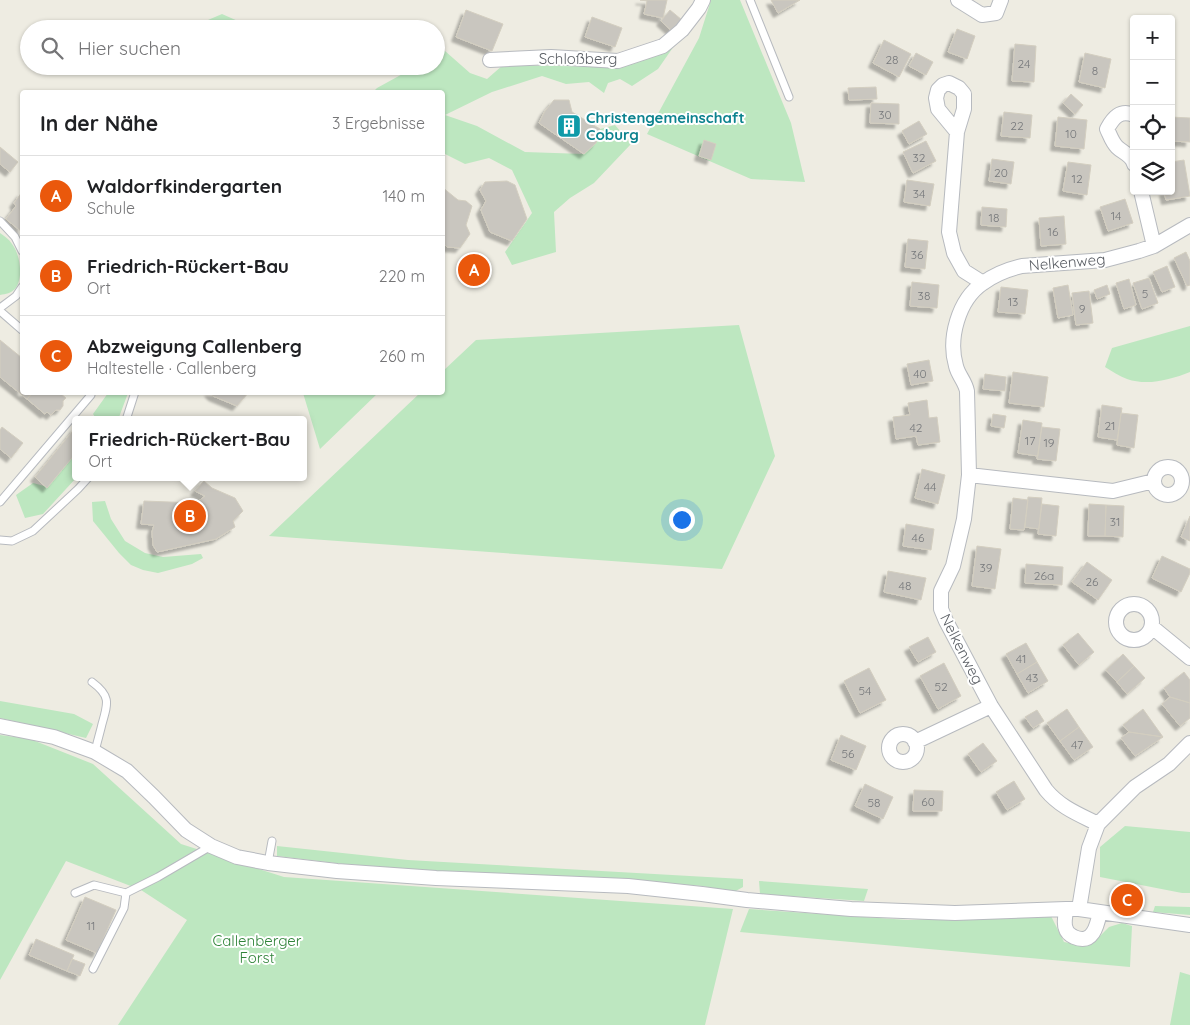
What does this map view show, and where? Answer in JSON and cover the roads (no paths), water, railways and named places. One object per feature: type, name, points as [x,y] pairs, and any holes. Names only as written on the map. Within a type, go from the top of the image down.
[{"type":"street","name":"Schloßberg","points":[[490,60],[551,57],[618,61],[663,46],[682,30],[703,0]]},
{"type":"street","points":[[958,0],[982,15],[996,13],[1002,0]]},
{"type":"street","points":[[1130,114],[1117,115],[1112,118],[1107,129],[1117,148],[1130,158]]},
{"type":"street","points":[[957,132],[949,232],[954,253],[964,271],[983,283]]},
{"type":"street","points":[[1141,195],[1154,246]]},
{"type":"street","name":"Nelkenweg","points":[[1098,824],[1066,808],[1053,799],[1046,790],[991,706],[941,609],[941,591],[953,566],[964,519],[969,475],[967,391],[966,383],[956,369],[953,352],[955,327],[962,308],[974,291],[983,283],[1011,269],[1022,266],[1106,260],[1154,246],[1190,225]]},
{"type":"street","points":[[969,475],[1114,491],[1154,481]]},
{"type":"street","points":[[1152,626],[1190,658]]},
{"type":"street","points":[[915,742],[991,706]]},
{"type":"street","points":[[0,726],[54,737],[95,752],[127,771],[186,830],[211,846],[237,857],[268,863],[436,878],[628,886],[747,900],[851,909],[955,913],[1073,909],[1190,925]]},
{"type":"street","points":[[1100,912],[1095,932],[1086,939],[1078,939],[1070,935],[1066,930],[1065,925],[1073,909],[1089,848],[1098,824],[1135,787],[1169,764],[1190,743]]},
{"type":"lane","points":[[750,0],[789,97]]},
{"type":"lane","points":[[0,221],[15,237],[20,247]]},
{"type":"lane","points":[[20,290],[0,310],[20,328]]},
{"type":"lane","points":[[73,416],[91,395]]},
{"type":"lane","points":[[127,416],[134,395]]},
{"type":"lane","points":[[0,502],[72,417]]},
{"type":"lane","points":[[0,540],[12,541],[33,531],[85,481]]},
{"type":"lane","points":[[92,682],[100,688],[106,699],[107,710],[95,752]]},
{"type":"lane","points":[[268,863],[272,841]]},
{"type":"lane","points":[[75,893],[94,885],[126,893],[211,846]]},
{"type":"lane","points":[[93,969],[124,908],[126,893]]},
{"type":"place","name":"Christengemeinschaft Coburg","points":[[569,126]]},
{"type":"place","name":"Waldorfkindergarten","points":[[474,270]]},
{"type":"place","name":"Friedrich-Rückert-Bau","points":[[190,516]]},
{"type":"place","name":"Abzweigung Callenberg","points":[[1127,900]]},
{"type":"park label","name":"Callenberger Forst","points":[[257,948]]}]
